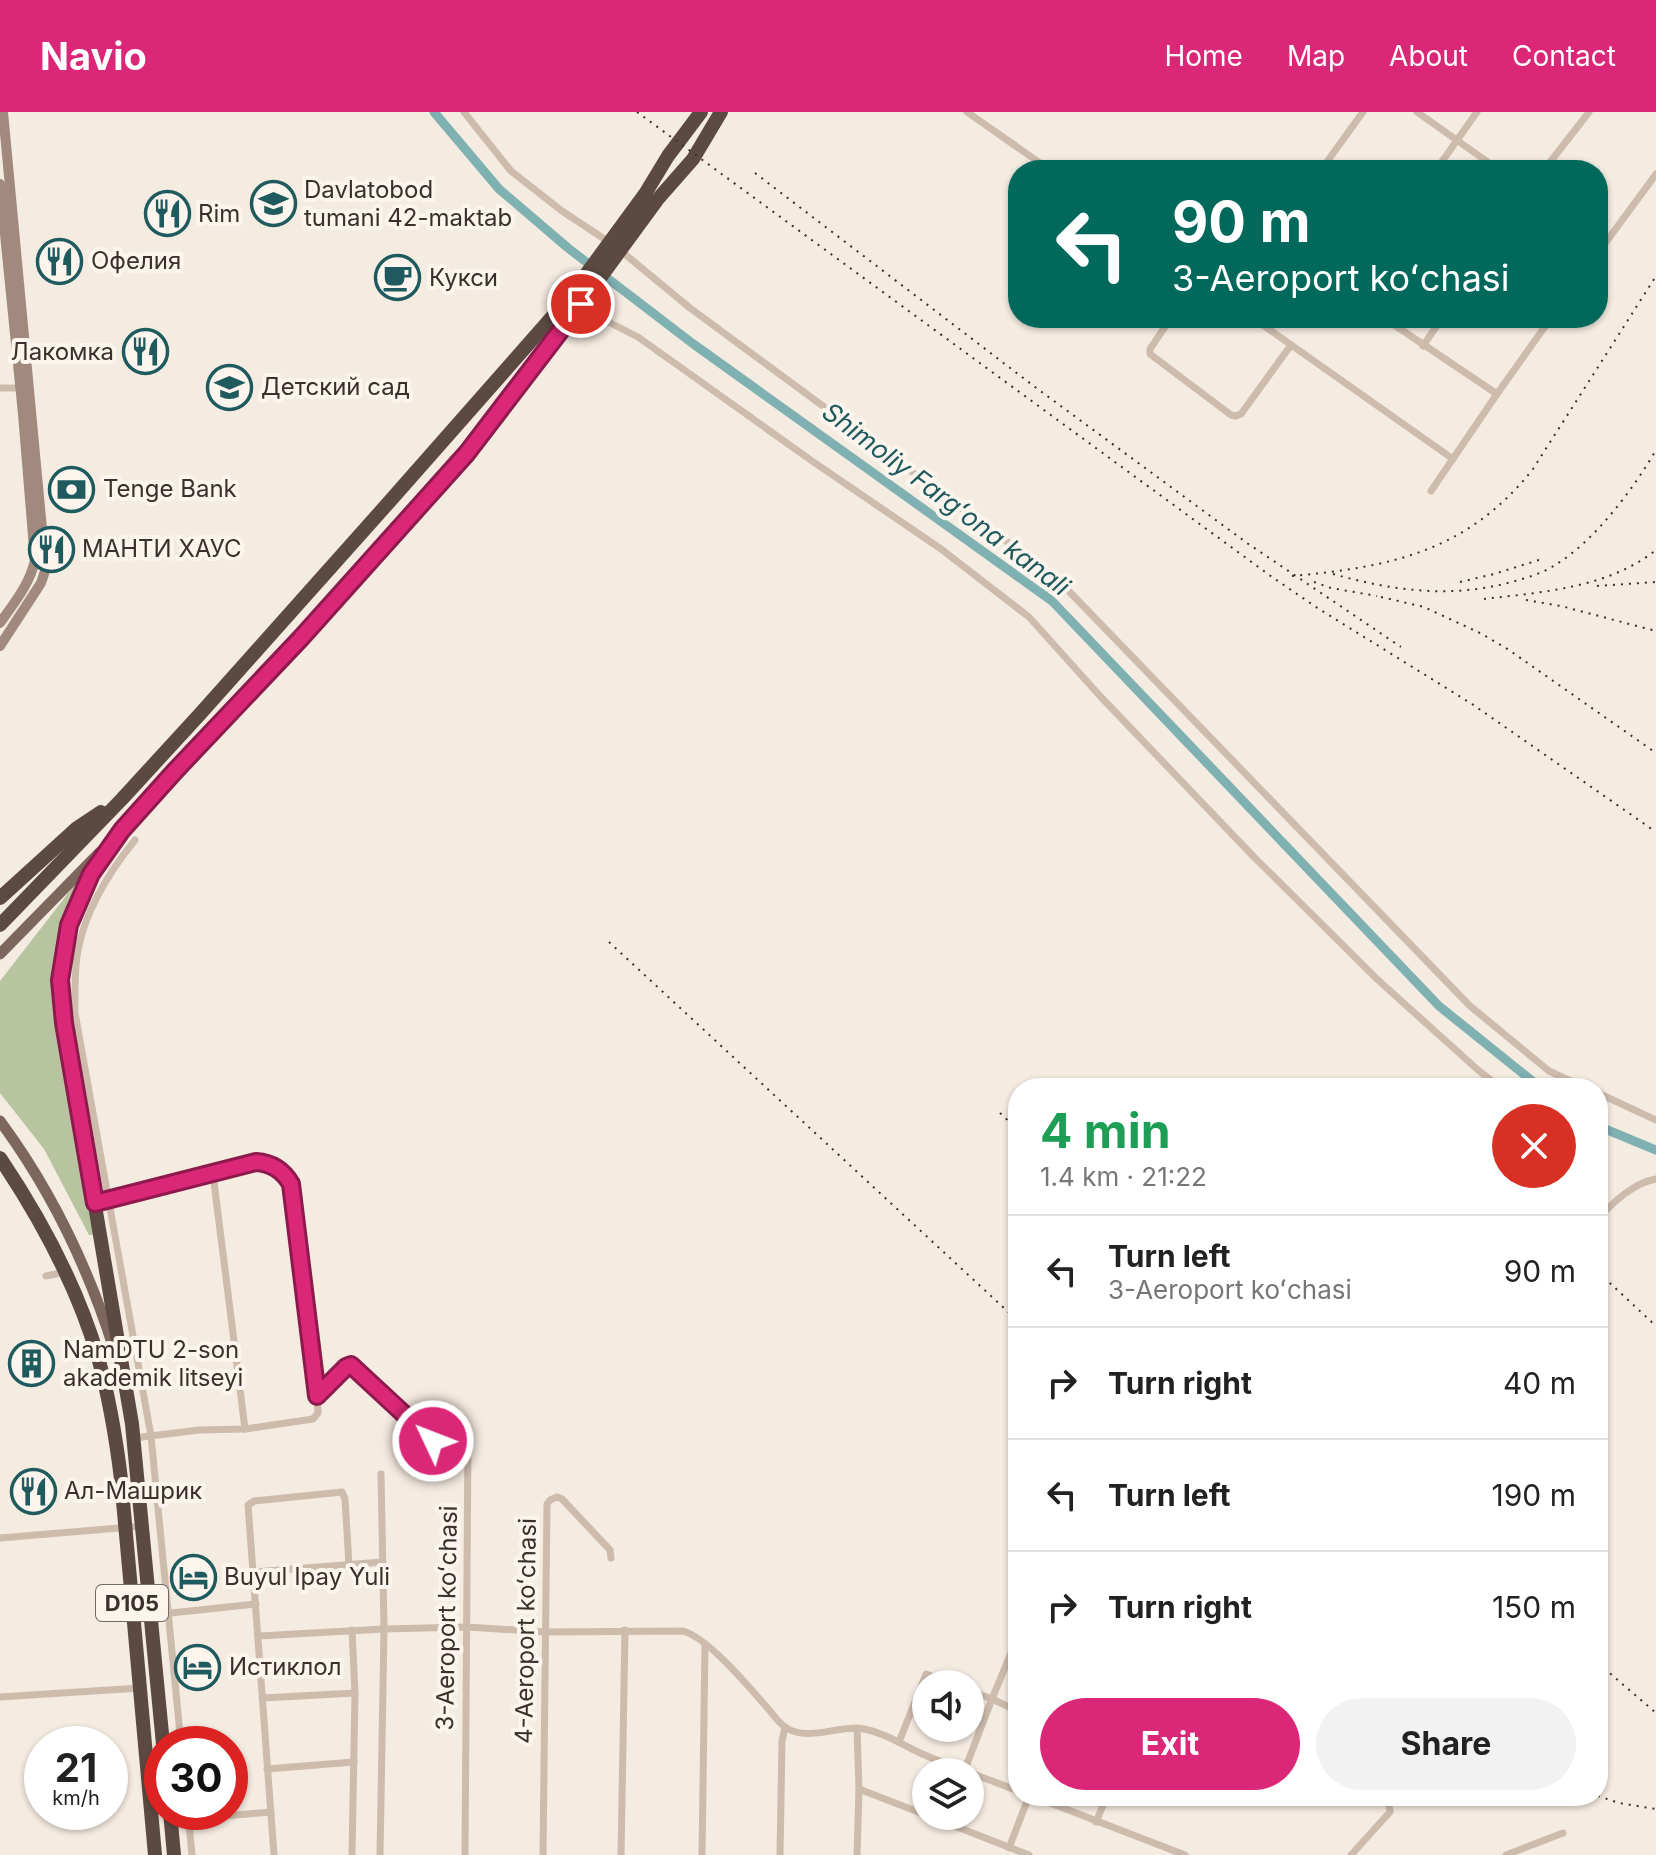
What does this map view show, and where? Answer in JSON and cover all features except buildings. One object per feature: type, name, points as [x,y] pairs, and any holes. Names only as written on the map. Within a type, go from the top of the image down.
[{"type":"highway","points":[[613,249],[693,159],[721,112]]},
{"type":"highway","points":[[133,1431],[102,1201],[64,1023],[60,980],[69,925],[79,899],[91,874],[122,830],[301,638],[467,453],[613,249],[695,116]]},
{"type":"highway","points":[[0,925],[122,799],[390,501],[577,302]]},
{"type":"highway","points":[[0,898],[81,825],[122,799]]},
{"type":"highway","name":"D105","points":[[0,1158],[65,1272],[97,1353],[107,1393],[115,1431],[126,1528],[155,1855]]},
{"type":"highway","name":"D105","points":[[133,1431],[161,1726]]},
{"type":"highway","points":[[172,1830],[174,1855]]},
{"type":"main road","points":[[0,646],[41,583],[45,561],[3,112]]},
{"type":"main road","points":[[0,184],[35,560],[26,585],[0,623]]},
{"type":"main road","points":[[0,954],[122,830]]},
{"type":"main road","name":"D105","points":[[0,1121],[42,1183],[85,1268],[114,1349],[133,1431]]},
{"type":"street","points":[[464,112],[511,171],[1061,583],[1470,1006],[1549,1071],[1564,1078]]},
{"type":"street","points":[[967,112],[1036,160]]},
{"type":"street","points":[[1328,160],[1363,112]]},
{"type":"street","points":[[1417,112],[1485,160]]},
{"type":"street","points":[[1443,160],[1477,112]]},
{"type":"street","points":[[1552,160],[1589,112]]},
{"type":"street","points":[[1608,233],[1656,174]]},
{"type":"street","points":[[577,302],[638,337],[941,549],[1019,609],[1252,855],[1378,980],[1488,1078]]},
{"type":"street","points":[[1164,328],[1150,354],[1236,416],[1241,414],[1291,345]]},
{"type":"street","points":[[1267,328],[1453,459]]},
{"type":"street","points":[[1398,328],[1497,394]]},
{"type":"street","points":[[1423,346],[1435,328]]},
{"type":"street","points":[[1431,491],[1544,328]]},
{"type":"street","points":[[0,388],[20,388]]},
{"type":"street","points":[[135,840],[114,865],[91,909],[78,948],[75,1013],[102,1201],[151,1436],[179,1726]]},
{"type":"street","points":[[1608,1098],[1656,1120]]},
{"type":"street","points":[[102,1201],[256,1162],[276,1168],[291,1184],[318,1413],[313,1419],[245,1429],[199,1430],[151,1436],[133,1431]]},
{"type":"street","points":[[213,1174],[245,1429]]},
{"type":"street","points":[[1608,1209],[1634,1187],[1656,1179]]},
{"type":"street","points":[[46,1276],[65,1272]]},
{"type":"street","name":"3-Aeroport koʻchasi","points":[[317,1396],[351,1365],[436,1444],[459,1435],[468,1436],[465,1855]]},
{"type":"street","points":[[380,1855],[384,1629],[381,1474]]},
{"type":"street","points":[[274,1855],[248,1510],[250,1503],[340,1491],[345,1499],[349,1565]]},
{"type":"street","name":"4-Aeroport koʻchasi","points":[[543,1855],[547,1504],[550,1500],[557,1497],[562,1499],[610,1550],[611,1558]]},
{"type":"street","points":[[0,1538],[143,1526]]},
{"type":"street","points":[[253,1572],[382,1562]]},
{"type":"street","points":[[152,1615],[256,1604]]},
{"type":"street","points":[[259,1636],[467,1627],[546,1632],[683,1631],[697,1636],[785,1727],[797,1732],[814,1733],[857,1728],[879,1732],[935,1758]]},
{"type":"street","points":[[352,1630],[355,1693],[352,1855]]},
{"type":"street","points":[[621,1855],[625,1630]]},
{"type":"street","points":[[702,1855],[705,1644]]},
{"type":"street","points":[[969,1758],[1008,1660]]},
{"type":"street","points":[[0,1697],[140,1688]]},
{"type":"street","points":[[263,1698],[355,1693]]},
{"type":"street","points":[[984,1696],[1008,1706]]},
{"type":"street","points":[[899,1742],[912,1709]]},
{"type":"street","points":[[780,1855],[782,1741],[785,1727]]},
{"type":"street","points":[[857,1728],[859,1854]]},
{"type":"street","points":[[267,1769],[354,1762]]},
{"type":"street","points":[[984,1777],[1008,1787]]},
{"type":"street","points":[[859,1789],[912,1810]]},
{"type":"street","points":[[1009,1848],[1026,1806]]},
{"type":"street","points":[[1055,1806],[1185,1855]]},
{"type":"street","points":[[1096,1822],[1103,1806]]},
{"type":"street","points":[[1351,1855],[1390,1812],[1389,1806]]},
{"type":"street","points":[[248,1813],[271,1812]]},
{"type":"street","points":[[190,1830],[192,1855]]},
{"type":"street","points":[[963,1830],[1029,1855]]},
{"type":"street","points":[[1506,1855],[1563,1833]]},
{"type":"green space","points":[[80,878],[59,933],[53,979],[56,1027],[94,1235],[89,1235],[44,1149],[0,1093],[0,981]]},
{"type":"waterway","name":"Shimoliy Fargʻona kanali","points":[[434,112],[499,189],[568,248],[692,343],[1052,601],[1439,1006],[1529,1078]]},
{"type":"waterway","name":"Shimoliy Fargʻona kanali","points":[[1608,1130],[1656,1150]]},
{"type":"railway","points":[[637,112],[1272,577],[1472,704],[1656,832]]},
{"type":"railway","points":[[755,173],[1035,387],[1247,543],[1401,647]]},
{"type":"railway","points":[[1292,576],[1395,560],[1455,537],[1482,519],[1508,497],[1533,469],[1656,276]]},
{"type":"railway","points":[[1333,574],[1378,585],[1424,591],[1492,587],[1536,574],[1570,555],[1598,529],[1625,497],[1656,450]]},
{"type":"railway","points":[[1484,599],[1552,590],[1596,580],[1617,573],[1656,550]]},
{"type":"railway","points":[[1460,582],[1542,559]]},
{"type":"railway","points":[[1314,582],[1377,596]]},
{"type":"railway","points":[[1597,586],[1656,582]]},
{"type":"railway","points":[[1381,597],[1424,607],[1482,634],[1656,753]]},
{"type":"railway","points":[[1526,600],[1656,631]]},
{"type":"railway","points":[[609,942],[1008,1312]]},
{"type":"railway","points":[[1000,1113],[1008,1121]]},
{"type":"railway","points":[[1608,1281],[1656,1326]]},
{"type":"railway","points":[[1608,1672],[1656,1713]]},
{"type":"railway","points":[[1608,1799],[1656,1809]]},
{"type":"place","name":"Davlatobod tumani 42-maktab","points":[[273,204]]},
{"type":"place","name":"Rim","points":[[167,214]]},
{"type":"place","name":"Офелия","points":[[60,261]]},
{"type":"place","name":"Кукси","points":[[398,278]]},
{"type":"place","name":"Лакомка","points":[[145,352]]},
{"type":"place","name":"Детский сад","points":[[230,387]]},
{"type":"place","name":"Tenge Bank","points":[[72,489]]},
{"type":"place","name":"МАНТИ ХАУС","points":[[51,549]]},
{"type":"place","name":"NamDTU 2-son akademik litseyi","points":[[32,1364]]},
{"type":"place","name":"Ал-Машрик","points":[[33,1491]]},
{"type":"place","name":"Buyul Ipay Yuli","points":[[193,1577]]},
{"type":"place","name":"Истиклол","points":[[198,1667]]},
{"type":"route","points":[[433,1441],[351,1365],[317,1396],[291,1184],[276,1168],[256,1162],[95,1203],[64,1023],[60,980],[63,953],[79,899],[91,874],[122,830],[301,638],[467,453],[581,304]]}]
